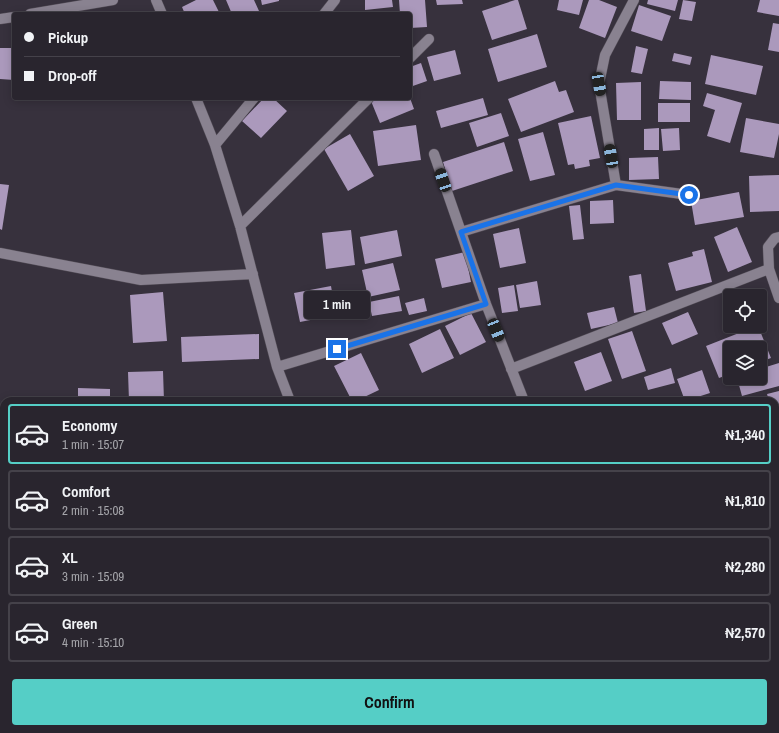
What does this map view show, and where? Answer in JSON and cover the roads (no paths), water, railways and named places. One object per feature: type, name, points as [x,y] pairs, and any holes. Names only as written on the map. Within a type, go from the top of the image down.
[{"type":"street","points":[[42,12],[112,0]]},
{"type":"street","points":[[156,0],[161,12]]},
{"type":"street","points":[[326,12],[335,0]]},
{"type":"street","points":[[616,185],[599,84],[605,55],[634,0]]},
{"type":"street","points":[[0,19],[12,17]]},
{"type":"street","points":[[412,56],[429,38]]},
{"type":"street","points":[[197,100],[215,146],[240,226],[277,367],[288,397]]},
{"type":"street","points":[[215,146],[252,100]]},
{"type":"street","points":[[240,226],[367,100]]},
{"type":"street","points":[[434,154],[486,304],[522,397]]},
{"type":"street","points":[[461,232],[616,185],[689,195]]},
{"type":"street","points":[[779,237],[775,238],[768,247],[769,269],[779,298]]},
{"type":"street","points":[[0,253],[141,280],[253,274]]},
{"type":"street","points":[[512,369],[769,269]]},
{"type":"street","points":[[277,367],[486,304]]}]
